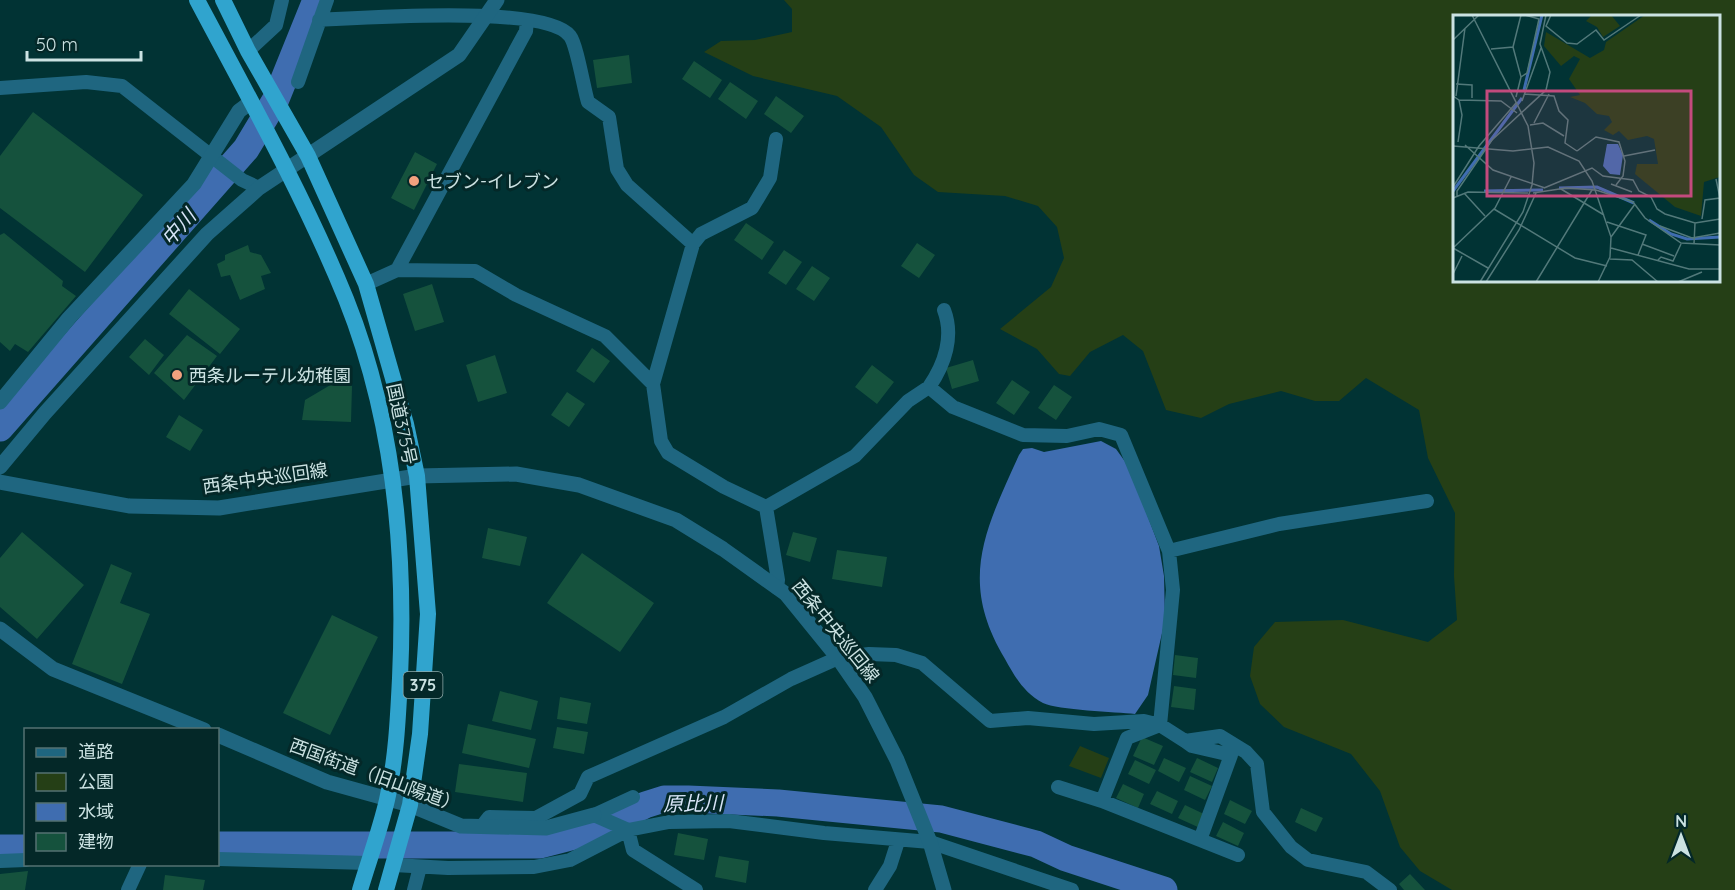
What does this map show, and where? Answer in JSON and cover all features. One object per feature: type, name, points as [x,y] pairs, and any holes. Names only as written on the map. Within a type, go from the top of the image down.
[{"type":"highway","name":"国道375号","points":[[197,0],[287,169],[350,310],[374,384],[393,479],[403,613],[397,732],[387,799],[360,890]]},
{"type":"highway","name":"国道375号","points":[[224,0],[251,57],[308,156],[366,284],[406,424],[417,476],[428,614],[420,734],[410,805],[386,890]]},
{"type":"street","points":[[251,57],[276,25],[282,0]]},
{"type":"street","points":[[298,82],[327,0]]},
{"type":"street","points":[[0,467],[45,413],[207,234],[259,188],[459,55],[497,0]]},
{"type":"street","points":[[319,20],[487,16],[556,26],[571,37],[588,102],[609,117],[617,169],[627,185],[693,244]]},
{"type":"street","points":[[397,270],[526,31],[527,20]]},
{"type":"street","points":[[0,88],[86,82],[122,86],[242,180],[259,188]]},
{"type":"street","points":[[0,402],[69,318],[194,184],[215,157],[239,111],[251,102]]},
{"type":"street","points":[[766,507],[724,487],[668,453],[661,441],[653,384],[693,244],[701,234],[752,208],[770,178],[776,139]]},
{"type":"street","points":[[366,284],[397,270],[475,271],[516,295],[605,336],[653,384]]},
{"type":"street","points":[[766,507],[855,456],[908,401],[929,387],[938,374],[948,346],[947,318],[944,309]]},
{"type":"street","points":[[929,387],[953,407],[1023,435],[1067,436],[1099,429],[1121,435],[1169,551],[1173,590],[1160,725]]},
{"type":"street","name":"西条中央巡回線","points":[[0,482],[129,506],[219,508],[417,476],[516,474],[579,485],[676,520],[723,549],[786,594],[838,658],[865,697],[910,792],[928,837],[944,890]]},
{"type":"street","points":[[1169,551],[1279,524],[1427,501]]},
{"type":"street","points":[[766,507],[778,580],[777,588]]},
{"type":"street","points":[[0,628],[53,669],[201,728]]},
{"type":"street","points":[[482,826],[489,817],[536,818],[580,794],[588,777],[724,717],[791,679],[838,658],[869,654],[896,656],[922,663],[990,721],[1028,718],[1094,724],[1144,721],[1160,725],[1192,746],[1231,755],[1200,840]]},
{"type":"street","points":[[1102,801],[1127,738],[1160,725]]},
{"type":"street","name":"西国街道（旧山陽道）","points":[[219,735],[327,782],[410,805],[461,826],[546,828],[594,815]]},
{"type":"street","points":[[1185,741],[1220,736],[1246,752],[1257,764],[1263,812],[1291,847],[1308,860],[1366,872],[1389,890]]},
{"type":"street","points":[[1058,787],[1102,801],[1238,855]]},
{"type":"street","points":[[594,815],[633,797]]},
{"type":"street","points":[[594,815],[628,830]]},
{"type":"street","points":[[394,865],[534,867],[570,860],[628,830],[669,822],[729,821],[898,841],[928,837],[1072,890]]},
{"type":"street","points":[[628,830],[633,850],[696,890]]},
{"type":"street","points":[[875,890],[890,866],[898,841]]},
{"type":"street","points":[[219,859],[368,863]]},
{"type":"street","points":[[0,861],[24,860]]},
{"type":"street","points":[[128,890],[139,866]]},
{"type":"street","points":[[414,890],[420,867]]},
{"type":"green space","points":[[784,0],[1735,0],[1735,890],[1452,890],[1420,871],[1400,847],[1380,791],[1351,754],[1284,727],[1260,704],[1250,676],[1254,647],[1275,622],[1343,620],[1428,642],[1457,620],[1454,576],[1455,513],[1428,458],[1419,410],[1366,378],[1339,401],[1315,401],[1281,391],[1229,404],[1201,418],[1166,410],[1143,351],[1123,335],[1090,352],[1070,376],[1059,374],[1037,349],[1000,329],[1051,287],[1064,258],[1057,227],[1038,206],[1005,196],[938,192],[914,175],[881,127],[837,96],[753,76],[704,52],[721,41],[755,40],[792,32],[792,9]]},
{"type":"green space","points":[[1080,746],[1109,758],[1101,778],[1069,766]]},
{"type":"water","points":[[1101,441],[1116,449],[1129,467],[1159,546],[1164,576],[1165,620],[1148,695],[1135,714],[1061,707],[1036,699],[1021,684],[1009,666],[991,631],[983,605],[980,580],[987,532],[1023,449],[1032,448],[1044,452]]},
{"type":"building","points":[[629,55],[632,83],[597,88],[593,60]]},
{"type":"building","points":[[694,61],[722,80],[710,98],[682,79]]},
{"type":"building","points":[[730,82],[758,101],[746,119],[718,99]]},
{"type":"building","points":[[776,96],[804,116],[791,133],[764,114]]},
{"type":"building","points":[[33,112],[143,195],[85,272],[0,208],[0,156]]},
{"type":"building","name":"セブン-イレブン","points":[[415,152],[437,164],[414,210],[391,198]]},
{"type":"building","points":[[746,223],[774,242],[762,260],[734,240]]},
{"type":"building","points":[[4,233],[63,281],[62,286],[76,296],[28,352],[15,344],[10,351],[0,342],[0,235]]},
{"type":"building","points":[[917,243],[935,255],[919,278],[901,266]]},
{"type":"building","points":[[248,245],[250,252],[261,255],[271,273],[261,276],[265,289],[240,300],[230,275],[221,277],[217,264],[225,260],[225,255]]},
{"type":"building","points":[[784,250],[802,262],[786,285],[768,273]]},
{"type":"building","points":[[812,266],[830,278],[814,301],[796,289]]},
{"type":"building","points":[[432,284],[444,322],[415,331],[403,294]]},
{"type":"building","points":[[189,289],[240,329],[220,354],[169,314]]},
{"type":"building","points":[[187,335],[217,356],[184,400],[154,373]]},
{"type":"building","points":[[145,339],[164,355],[149,375],[129,357]]},
{"type":"building","points":[[592,348],[610,361],[594,383],[576,371]]},
{"type":"building","points":[[495,355],[507,393],[478,402],[466,365]]},
{"type":"building","points":[[973,360],[979,381],[952,389],[946,368]]},
{"type":"building","points":[[872,365],[894,382],[877,404],[855,387]]},
{"type":"building","points":[[1012,380],[1030,392],[1014,415],[996,403]]},
{"type":"building","points":[[332,384],[352,386],[351,422],[302,420],[305,400]]},
{"type":"building","points":[[1054,385],[1072,397],[1056,420],[1038,408]]},
{"type":"building","points":[[567,392],[585,404],[569,427],[551,415]]},
{"type":"building","points":[[179,415],[203,430],[190,451],[166,437]]},
{"type":"building","points":[[488,528],[527,537],[520,566],[482,558]]},
{"type":"building","points":[[22,532],[84,585],[37,639],[0,607],[0,558]]},
{"type":"building","points":[[793,532],[817,538],[810,562],[786,555]]},
{"type":"building","points":[[837,550],[887,557],[882,587],[832,579]]},
{"type":"building","points":[[582,553],[654,603],[620,652],[547,603]]},
{"type":"building","points":[[111,564],[132,573],[120,603],[150,614],[122,684],[72,664]]},
{"type":"building","points":[[332,615],[378,637],[330,735],[283,713]]},
{"type":"building","points":[[1175,655],[1198,658],[1196,678],[1173,675]]},
{"type":"building","points":[[1174,686],[1196,689],[1194,710],[1171,707]]},
{"type":"building","points":[[500,691],[538,701],[531,730],[492,721]]},
{"type":"building","points":[[560,697],[591,703],[587,724],[557,719]]},
{"type":"building","points":[[468,724],[536,739],[529,768],[462,753]]},
{"type":"building","points":[[557,727],[588,732],[584,754],[553,748]]},
{"type":"building","points":[[1142,737],[1163,746],[1154,765],[1133,756]]},
{"type":"building","points":[[1164,758],[1186,768],[1179,782],[1158,771]]},
{"type":"building","points":[[1197,758],[1218,768],[1212,782],[1190,772]]},
{"type":"building","points":[[1135,760],[1156,770],[1149,784],[1128,774]]},
{"type":"building","points":[[459,764],[527,773],[523,802],[455,792]]},
{"type":"building","points":[[1190,776],[1212,786],[1205,800],[1184,790]]},
{"type":"building","points":[[1123,784],[1144,794],[1138,808],[1116,798]]},
{"type":"building","points":[[1157,791],[1178,801],[1172,814],[1150,804]]},
{"type":"building","points":[[1230,800],[1252,811],[1245,824],[1224,814]]},
{"type":"building","points":[[1185,805],[1206,815],[1200,828],[1178,818]]},
{"type":"building","points":[[1301,808],[1323,818],[1316,832],[1295,822]]},
{"type":"building","points":[[1223,822],[1244,833],[1238,846],[1216,836]]},
{"type":"building","points":[[678,833],[708,839],[704,860],[674,855]]},
{"type":"building","points":[[719,856],[749,861],[746,883],[715,877]]},
{"type":"building","points":[[28,871],[25,890],[0,890],[0,874]]},
{"type":"building","points":[[1410,874],[1425,890],[1404,890],[1399,884]]},
{"type":"building","points":[[165,875],[205,880],[203,890],[163,890]]},
{"type":"waterway","name":"中川","points":[[0,428],[246,149],[276,99],[316,0]]},
{"type":"waterway","name":"原比川","points":[[219,845],[540,845],[594,831],[645,805],[664,799],[778,803],[941,819],[1036,844],[1066,858],[1164,890]]},
{"type":"waterway","name":"原比川","points":[[0,848],[24,848]]},
{"type":"place","name":"セブン-イレブン","points":[[414,181]]},
{"type":"place","name":"西条ルーテル幼稚園","points":[[177,375]]}]
